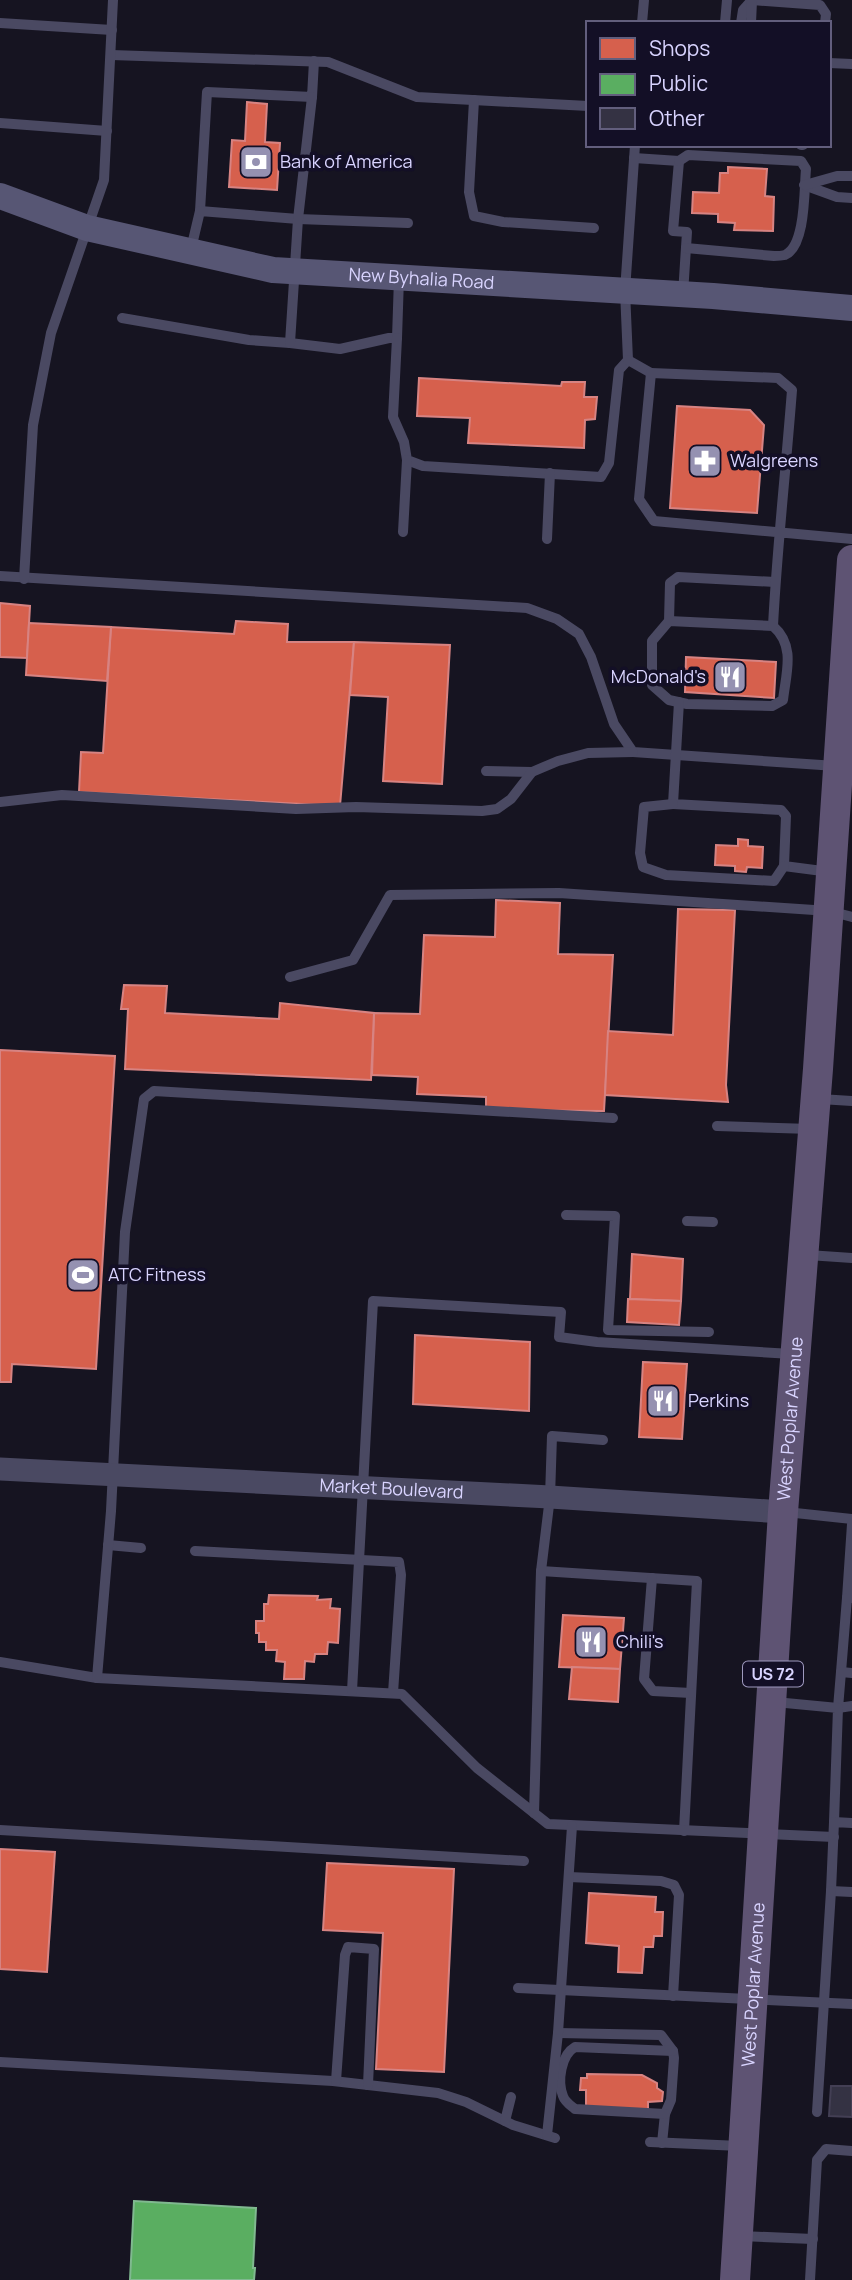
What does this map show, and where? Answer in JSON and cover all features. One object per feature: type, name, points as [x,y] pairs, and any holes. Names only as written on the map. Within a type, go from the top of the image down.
[{"type":"main road","name":"New Byhalia Road","points":[[0,196],[88,228],[274,270],[852,307]]},
{"type":"main road","name":"West Poplar Avenue","points":[[735,2280],[783,1512],[816,1098],[841,914],[831,872],[849,653],[852,560]]},
{"type":"street","name":"Market Boulevard","points":[[0,1469],[550,1497],[783,1512]]},
{"type":"lane","points":[[24,579],[33,425],[51,333],[104,180],[113,0]]},
{"type":"lane","points":[[642,21],[644,0]]},
{"type":"lane","points":[[726,21],[727,0]]},
{"type":"lane","points":[[741,21],[743,10],[752,0]]},
{"type":"lane","points":[[751,21],[752,0]]},
{"type":"lane","points":[[752,0],[820,5],[825,21]]},
{"type":"lane","points":[[0,23],[112,30]]},
{"type":"lane","points":[[111,55],[328,62],[416,97],[586,106]]},
{"type":"lane","points":[[290,343],[298,219],[314,61]]},
{"type":"lane","points":[[831,63],[852,64]]},
{"type":"lane","points":[[191,251],[200,211],[206,92],[312,97]]},
{"type":"lane","points":[[474,100],[469,192],[474,216],[503,222],[594,228]]},
{"type":"lane","points":[[0,123],[107,131]]},
{"type":"lane","points":[[407,460],[423,466],[601,477],[609,463],[619,370],[628,360],[625,292],[635,147]]},
{"type":"lane","points":[[634,158],[679,161],[688,155],[800,161],[806,169],[800,236],[785,255],[686,248]]},
{"type":"lane","points":[[679,161],[673,231],[687,232],[682,295]]},
{"type":"lane","points":[[804,185],[837,176],[852,176]]},
{"type":"lane","points":[[804,185],[836,197],[852,198]]},
{"type":"lane","points":[[200,211],[298,219],[408,223]]},
{"type":"lane","points":[[399,278],[393,417],[404,442],[407,460],[403,532]]},
{"type":"lane","points":[[122,318],[249,341],[340,349],[397,338]]},
{"type":"lane","points":[[628,360],[651,373],[778,379],[792,390],[773,626]]},
{"type":"lane","points":[[651,373],[639,499],[654,521],[852,538]]},
{"type":"lane","points":[[547,539],[550,473]]},
{"type":"lane","points":[[0,576],[527,608],[557,619],[579,634],[614,724],[633,752]]},
{"type":"lane","points":[[669,621],[773,626],[783,635],[788,647],[783,700],[772,706],[669,700],[652,685],[652,641],[669,621],[670,583],[678,577],[775,582]]},
{"type":"lane","points":[[673,804],[678,702]]},
{"type":"lane","points":[[486,771],[532,772],[588,753],[633,752],[838,766]]},
{"type":"lane","points":[[0,802],[62,795],[296,809],[356,807],[482,811],[497,809],[511,799],[532,772]]},
{"type":"lane","points":[[673,804],[781,810],[786,816],[784,866],[774,881],[666,874],[643,867],[640,853],[644,807],[673,804]]},
{"type":"lane","points":[[784,866],[831,872]]},
{"type":"lane","points":[[290,977],[353,960],[390,895],[559,893],[841,914]]},
{"type":"lane","points":[[97,1678],[108,1545],[125,1232],[144,1099],[154,1091],[613,1118]]},
{"type":"lane","points":[[816,1098],[852,1101]]},
{"type":"lane","points":[[717,1126],[814,1129]]},
{"type":"lane","points":[[566,1215],[615,1216],[608,1330],[709,1332]]},
{"type":"lane","points":[[687,1221],[713,1222]]},
{"type":"lane","points":[[804,1255],[852,1258]]},
{"type":"lane","points":[[352,1691],[373,1301],[561,1312],[559,1337],[597,1342],[796,1354]]},
{"type":"lane","points":[[534,1813],[541,1571],[550,1497],[552,1436],[603,1440]]},
{"type":"lane","points":[[783,1512],[852,1521],[847,1672],[838,1708],[834,1837],[817,2112]]},
{"type":"lane","points":[[108,1545],[141,1548]]},
{"type":"lane","points":[[195,1551],[399,1562],[401,1575],[393,1693]]},
{"type":"lane","points":[[541,1571],[698,1581],[684,1831]]},
{"type":"lane","points":[[652,1578],[644,1679],[653,1690],[691,1693]]},
{"type":"lane","points":[[0,1662],[97,1678],[402,1694],[477,1768],[548,1824],[834,1837]]},
{"type":"lane","points":[[771,1702],[838,1708],[852,1706]]},
{"type":"lane","points":[[834,1822],[852,1823]]},
{"type":"lane","points":[[0,2062],[337,2081],[438,2093],[466,2102],[505,2121],[551,2136],[572,1826]]},
{"type":"lane","points":[[0,1830],[524,1861]]},
{"type":"lane","points":[[569,1877],[661,1881],[674,1885],[679,1895],[673,1996]]},
{"type":"lane","points":[[831,1891],[852,1892]]},
{"type":"lane","points":[[337,2081],[345,1955],[348,1947],[374,1949],[368,2085]]},
{"type":"lane","points":[[518,1988],[852,2004]]},
{"type":"lane","points":[[558,2032],[661,2035],[673,2051],[671,2100],[664,2114],[662,2143]]},
{"type":"lane","points":[[664,2114],[575,2109],[562,2095],[563,2059],[567,2052],[575,2048],[673,2051]]},
{"type":"lane","points":[[505,2121],[511,2097]]},
{"type":"lane","points":[[650,2142],[743,2147]]},
{"type":"lane","points":[[810,2280],[817,2160],[826,2149],[852,2151]]},
{"type":"lane","points":[[737,2236],[813,2239]]},
{"type":"building: Shops","points":[[247,102],[267,104],[265,142],[280,143],[277,190],[229,187],[232,140],[245,141]]},
{"type":"building: Shops","points":[[728,167],[767,169],[765,196],[774,197],[773,231],[734,230],[735,223],[718,222],[718,214],[692,213],[693,192],[719,193],[720,173],[728,173]]},
{"type":"building: Shops","points":[[419,378],[561,386],[562,382],[585,382],[584,397],[597,397],[595,419],[585,420],[584,448],[468,443],[470,418],[417,416]]},
{"type":"building: Shops","name":"Walgreens","points":[[677,406],[750,410],[764,425],[757,513],[670,508]]},
{"type":"building: Shops","points":[[0,603],[30,606],[27,658],[0,657]]},
{"type":"building: Shops","points":[[236,621],[288,624],[287,642],[354,642],[340,806],[79,792],[81,752],[103,753],[111,627],[234,634]]},
{"type":"building: Shops","points":[[29,623],[111,627],[107,681],[26,675]]},
{"type":"building: Shops","points":[[354,642],[450,645],[442,784],[383,781],[388,697],[350,695]]},
{"type":"building: Shops","name":"McDonald's","points":[[686,657],[776,662],[774,698],[685,692]]},
{"type":"building: Shops","points":[[738,839],[748,840],[748,846],[763,847],[762,868],[747,867],[746,872],[735,871],[735,866],[715,865],[716,845],[738,846]]},
{"type":"building: Shops","points":[[496,900],[560,903],[558,954],[613,955],[604,1111],[486,1110],[486,1097],[417,1094],[418,1077],[372,1075],[374,1013],[420,1014],[424,935],[495,937]]},
{"type":"building: Shops","points":[[678,909],[735,910],[726,1085],[728,1102],[605,1095],[608,1031],[673,1035]]},
{"type":"building: Shops","points":[[124,985],[167,986],[165,1013],[279,1019],[280,1003],[374,1013],[371,1080],[125,1069],[128,1009],[121,1009]]},
{"type":"building: Shops","points":[[0,1050],[115,1056],[96,1369],[12,1364],[11,1382],[0,1382]]},
{"type":"building: Shops","points":[[632,1254],[683,1259],[681,1301],[630,1299]]},
{"type":"building: Shops","points":[[628,1299],[681,1301],[679,1325],[627,1322]]},
{"type":"building: Shops","points":[[415,1335],[530,1342],[529,1411],[413,1404]]},
{"type":"building: Shops","name":"Perkins","points":[[643,1362],[687,1364],[682,1439],[639,1437]]},
{"type":"building: Shops","points":[[269,1595],[318,1596],[317,1600],[331,1599],[330,1608],[340,1609],[338,1643],[328,1642],[327,1654],[315,1654],[314,1662],[305,1661],[304,1679],[284,1679],[285,1662],[276,1661],[277,1650],[266,1650],[266,1642],[259,1642],[256,1621],[264,1621],[264,1604],[268,1604]]},
{"type":"building: Shops","name":"Chili's","points":[[563,1615],[624,1618],[620,1669],[559,1667]]},
{"type":"building: Shops","points":[[572,1667],[620,1669],[618,1702],[569,1699]]},
{"type":"building: Shops","points":[[0,1849],[55,1852],[47,1972],[0,1969]]},
{"type":"building: Shops","points":[[327,1863],[454,1869],[444,2072],[376,2069],[383,1933],[323,1930]]},
{"type":"building: Shops","points":[[589,1893],[656,1897],[655,1912],[663,1912],[662,1936],[654,1936],[653,1947],[644,1947],[642,1973],[618,1972],[619,1946],[586,1943]]},
{"type":"building: Shops","points":[[587,2074],[642,2075],[657,2083],[657,2088],[663,2092],[662,2101],[648,2102],[648,2110],[586,2108],[586,2090],[580,2090],[581,2078],[587,2078]]},
{"type":"building: Public","points":[[134,2201],[256,2208],[254,2280],[130,2280]]},
{"type":"building: Other","points":[[831,2086],[852,2086],[852,2117],[829,2116]]},
{"type":"place","name":"Bank of America","points":[[256,162]]},
{"type":"place","name":"Walgreens","points":[[705,461]]},
{"type":"place","name":"McDonald's","points":[[730,677]]},
{"type":"place","name":"ATC Fitness","points":[[83,1275]]},
{"type":"place","name":"Perkins","points":[[663,1401]]},
{"type":"place","name":"Chili's","points":[[591,1642]]}]
